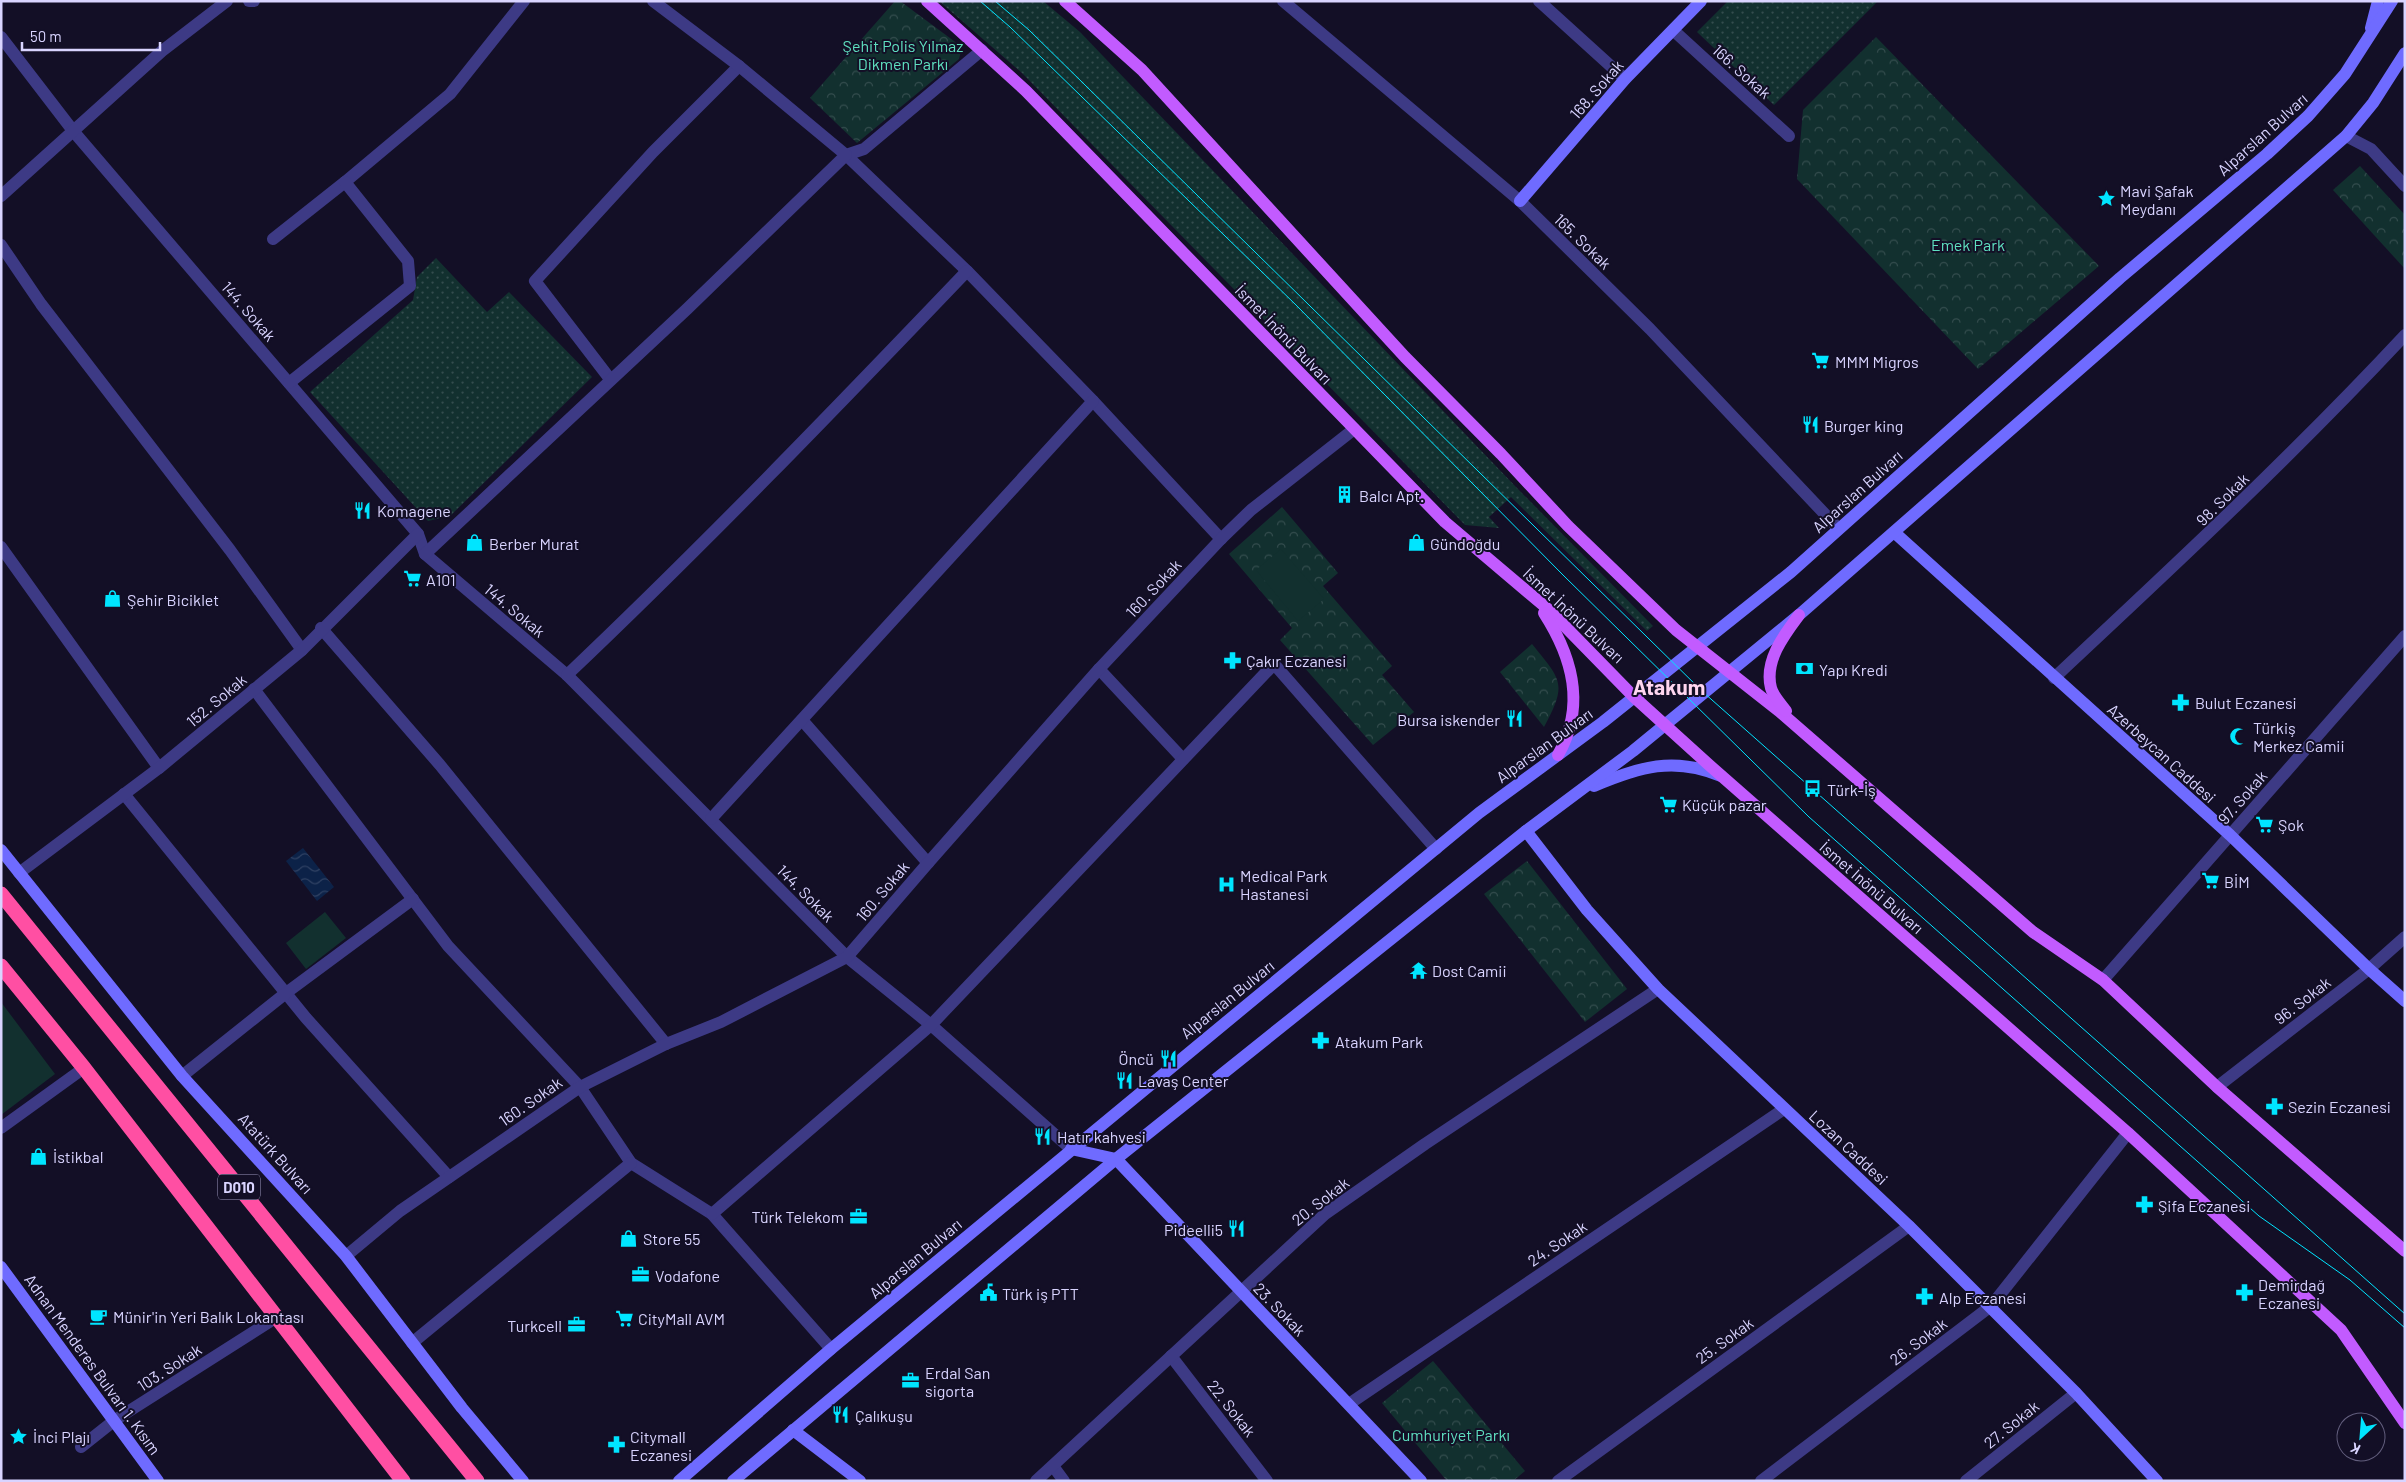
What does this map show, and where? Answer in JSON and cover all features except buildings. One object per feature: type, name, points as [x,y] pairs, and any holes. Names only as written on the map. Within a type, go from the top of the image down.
[{"type":"highway","name":"D010","points":[[1,894],[477,1481]]},
{"type":"highway","points":[[1,966],[84,1068],[403,1481]]},
{"type":"main road","name":"İsmet İnönü Bulvarı","points":[[927,1],[982,50],[1054,120],[1353,430],[1445,522],[1535,598],[1664,725],[2128,1133],[2341,1330],[2405,1423]]},
{"type":"main road","points":[[1065,1],[1142,70],[1405,357],[1501,454],[1568,526],[1676,630],[1802,730],[2033,932],[2104,980],[2217,1087],[2405,1252]]},
{"type":"main road","name":"168. Sokak","points":[[1520,201],[1625,79],[1701,1]]},
{"type":"main road","points":[[2365,45],[2378,1]]},
{"type":"main road","name":"Alparslan Bulvarı","points":[[679,1481],[831,1349],[1479,813],[1634,697],[1791,572],[2120,278],[2274,148],[2308,116],[2345,74],[2392,1]]},
{"type":"main road","points":[[733,1481],[1116,1159],[1526,832],[1664,725],[1799,615],[1895,533],[2046,397],[2346,136],[2358,124],[2405,53]]},
{"type":"main road","points":[[2390,76],[2405,64]]},
{"type":"main road","name":"Azerbeycan Caddesi","points":[[1895,533],[2230,835],[2369,969],[2405,1001]]},
{"type":"main road","points":[[1535,598],[1558,634],[1569,666],[1574,693],[1573,720],[1566,741],[1558,755]]},
{"type":"main road","points":[[1799,615],[1775,651],[1770,673],[1771,688],[1775,697],[1802,730]]},
{"type":"main road","points":[[1576,794],[1641,768],[1684,765],[1721,776]]},
{"type":"main road","name":"Lozan Caddesi","points":[[1526,832],[1587,910],[1658,989],[1910,1226],[2076,1393],[2157,1481]]},
{"type":"main road","name":"Atatürk Bulvarı","points":[[1,850],[182,1076],[346,1256],[462,1408],[523,1481]]},
{"type":"main road","points":[[1071,1149],[1116,1159]]},
{"type":"main road","name":"23. Sokak","points":[[1116,1159],[1421,1481]]},
{"type":"main road","name":"Adnan Menderes Bulvarı 1. Kısım","points":[[1,1267],[158,1481]]},
{"type":"main road","points":[[794,1430],[860,1481]]},
{"type":"street","points":[[1,196],[162,51],[227,1]]},
{"type":"street","points":[[249,1],[254,1]]},
{"type":"street","points":[[273,239],[345,182],[450,94],[524,1]]},
{"type":"street","points":[[653,1],[739,66],[846,155],[967,271],[1094,401],[1221,539]]},
{"type":"street","name":"165. Sokak","points":[[1283,1],[1520,201],[1650,329],[1838,528]]},
{"type":"street","points":[[1539,1],[1625,79]]},
{"type":"street","name":"166. Sokak","points":[[1673,30],[1789,136]]},
{"type":"street","name":"144. Sokak","points":[[1,38],[74,132],[418,534],[425,554],[567,675],[847,958],[931,1025],[1071,1149]]},
{"type":"street","points":[[425,554],[687,309],[846,155],[864,149],[982,50]]},
{"type":"street","points":[[610,379],[535,281],[653,152],[739,66]]},
{"type":"street","points":[[2346,136],[2371,149],[2405,186]]},
{"type":"street","points":[[289,383],[410,286],[408,262],[345,182]]},
{"type":"street","points":[[1,245],[41,304],[230,550],[302,650]]},
{"type":"street","points":[[567,675],[671,576],[843,401],[967,271]]},
{"type":"street","name":"98. Sokak","points":[[2054,678],[2208,536],[2320,424],[2405,334]]},
{"type":"street","points":[[711,819],[1094,401]]},
{"type":"street","name":"160. Sokak","points":[[346,1256],[400,1211],[580,1086],[666,1044],[721,1022],[847,958],[1099,669],[1221,539],[1251,510],[1353,430]]},
{"type":"street","name":"152. Sokak","points":[[19,873],[159,768],[302,650],[418,534]]},
{"type":"street","points":[[1,547],[159,768]]},
{"type":"street","points":[[322,628],[440,765],[666,1044]]},
{"type":"street","name":"97. Sokak","points":[[2104,980],[2405,636]]},
{"type":"street","points":[[712,1214],[931,1025],[1274,664],[1436,849]]},
{"type":"street","points":[[1099,669],[1184,759]]},
{"type":"street","points":[[254,689],[448,946],[580,1086],[631,1163],[712,1214],[831,1349]]},
{"type":"street","points":[[802,720],[928,863]]},
{"type":"street","points":[[124,794],[286,993],[449,1177]]},
{"type":"street","points":[[182,1076],[286,993],[413,899]]},
{"type":"street","name":"96. Sokak","points":[[2217,1087],[2369,969],[2405,937]]},
{"type":"street","name":"20. Sokak","points":[[1036,1481],[1325,1214],[1425,1144],[1658,989]]},
{"type":"street","points":[[1,1128],[84,1068]]},
{"type":"street","name":"24. Sokak","points":[[1348,1404],[1784,1109]]},
{"type":"street","name":"26. Sokak","points":[[1761,1481],[1991,1306],[2128,1133]]},
{"type":"street","points":[[412,1342],[631,1163]]},
{"type":"street","name":"25. Sokak","points":[[1558,1481],[1910,1226]]},
{"type":"street","name":"103. Sokak","points":[[81,1447],[115,1420],[276,1317]]},
{"type":"street","name":"22. Sokak","points":[[1171,1356],[1267,1481]]},
{"type":"street","name":"27. Sokak","points":[[1966,1481],[2076,1393]]},
{"type":"street","points":[[1053,1466],[1064,1481]]},
{"type":"green space","name":"Şehit Polis Yılmaz Dikmen Parkı","points":[[895,1],[900,1],[958,44],[961,51],[959,59],[857,143],[810,98]]},
{"type":"green space","points":[[939,1],[1043,1],[1080,32],[1516,487],[1653,626],[1647,631],[1511,497],[1489,517],[1499,528],[1465,525],[1022,73]]},
{"type":"green space","points":[[1728,1],[1878,1],[1774,105],[1697,32]]},
{"type":"green space","name":"Emek Park","points":[[1876,37],[2099,266],[1978,369],[1797,179],[1803,110]]},
{"type":"green space","points":[[2360,166],[2405,215],[2405,269],[2333,190]]},
{"type":"green space","points":[[436,258],[487,312],[509,292],[592,377],[450,516],[428,521],[310,392],[413,300],[417,277]]},
{"type":"green space","points":[[1282,507],[1338,573],[1323,586],[1392,666],[1382,675],[1414,712],[1373,745],[1280,640],[1292,628],[1229,554]]},
{"type":"green space","points":[[1281,549],[1324,599],[1298,621],[1256,570]]},
{"type":"green space","points":[[1532,644],[1555,674],[1558,682],[1556,701],[1544,727],[1500,672]]},
{"type":"green space","points":[[1527,861],[1627,989],[1585,1022],[1484,894]]},
{"type":"green space","points":[[325,912],[346,938],[306,969],[286,943]]},
{"type":"green space","points":[[1,1002],[55,1074],[1,1115]]},
{"type":"green space","name":"Cumhuriyet Parkı","points":[[1433,1361],[1525,1471],[1513,1481],[1447,1481],[1382,1403]]},
{"type":"water","points":[[303,848],[334,887],[317,901],[286,861]]},
{"type":"tram line","points":[[980,1],[1010,27],[1296,305],[1563,575],[1809,817],[2259,1216],[2350,1280],[2405,1328]]},
{"type":"tram line","points":[[995,1],[1029,30],[1703,692],[2405,1314]]},
{"type":"place","name":"Mavi Şafak Meydanı","points":[[2106,199]]},
{"type":"place","name":"MMM Migros","points":[[1821,361]]},
{"type":"place","name":"Burger king","points":[[1810,425]]},
{"type":"place","name":"Balcı Apt.","points":[[1345,495]]},
{"type":"place","name":"Komagene","points":[[363,510]]},
{"type":"place","name":"Berber Murat","points":[[475,543]]},
{"type":"place","name":"Gündoğdu","points":[[1416,543]]},
{"type":"place","name":"A101","points":[[412,579]]},
{"type":"place","name":"Şehir Biciklet","points":[[113,599]]},
{"type":"place","name":"Çakır Eczanesi","points":[[1232,660]]},
{"type":"place","name":"Yapı Kredi","points":[[1805,669]]},
{"type":"place","name":"Bulut Eczanesi","points":[[2181,702]]},
{"type":"place","name":"Bursa iskender","points":[[1514,719]]},
{"type":"place","name":"Türkiş Merkez Camii","points":[[2239,736]]},
{"type":"place","name":"Türk-İş","points":[[1813,789]]},
{"type":"place","name":"Küçük pazar","points":[[1668,804]]},
{"type":"place","name":"Şok","points":[[2264,824]]},
{"type":"place","name":"BİM","points":[[2210,881]]},
{"type":"place","name":"Medical Park Hastanesi","points":[[1226,884]]},
{"type":"place","name":"Dost Camii","points":[[1418,970]]},
{"type":"place","name":"Atakum Park","points":[[1321,1041]]},
{"type":"place","name":"Öncü","points":[[1168,1058]]},
{"type":"place","name":"Lavaş Center","points":[[1124,1080]]},
{"type":"place","name":"Sezin Eczanesi","points":[[2274,1106]]},
{"type":"place","name":"Hatır kahvesi","points":[[1043,1136]]},
{"type":"place","name":"İstikbal","points":[[39,1156]]},
{"type":"place","name":"Şifa Eczanesi","points":[[2144,1205]]},
{"type":"place","name":"Türk Telekom","points":[[858,1216]]},
{"type":"place","name":"Pideelli5","points":[[1237,1229]]},
{"type":"place","name":"Store 55","points":[[629,1238]]},
{"type":"place","name":"Vodafone","points":[[641,1275]]},
{"type":"place","name":"Türk iş PTT","points":[[988,1293]]},
{"type":"place","name":"Demirdağ Eczanesi","points":[[2244,1293]]},
{"type":"place","name":"Alp Eczanesi","points":[[1925,1297]]},
{"type":"place","name":"Münir'in Yeri Balık Lokantası","points":[[99,1316]]},
{"type":"place","name":"CityMall AVM","points":[[624,1318]]},
{"type":"place","name":"Turkcell","points":[[576,1325]]},
{"type":"place","name":"Erdal San sigorta","points":[[911,1381]]},
{"type":"place","name":"Çalıkuşu","points":[[841,1415]]},
{"type":"place","name":"İnci Plajı","points":[[19,1436]]},
{"type":"place","name":"Citymall Eczanesi","points":[[616,1445]]},
{"type":"district","name":"Atakum","points":[[1669,686]]}]
